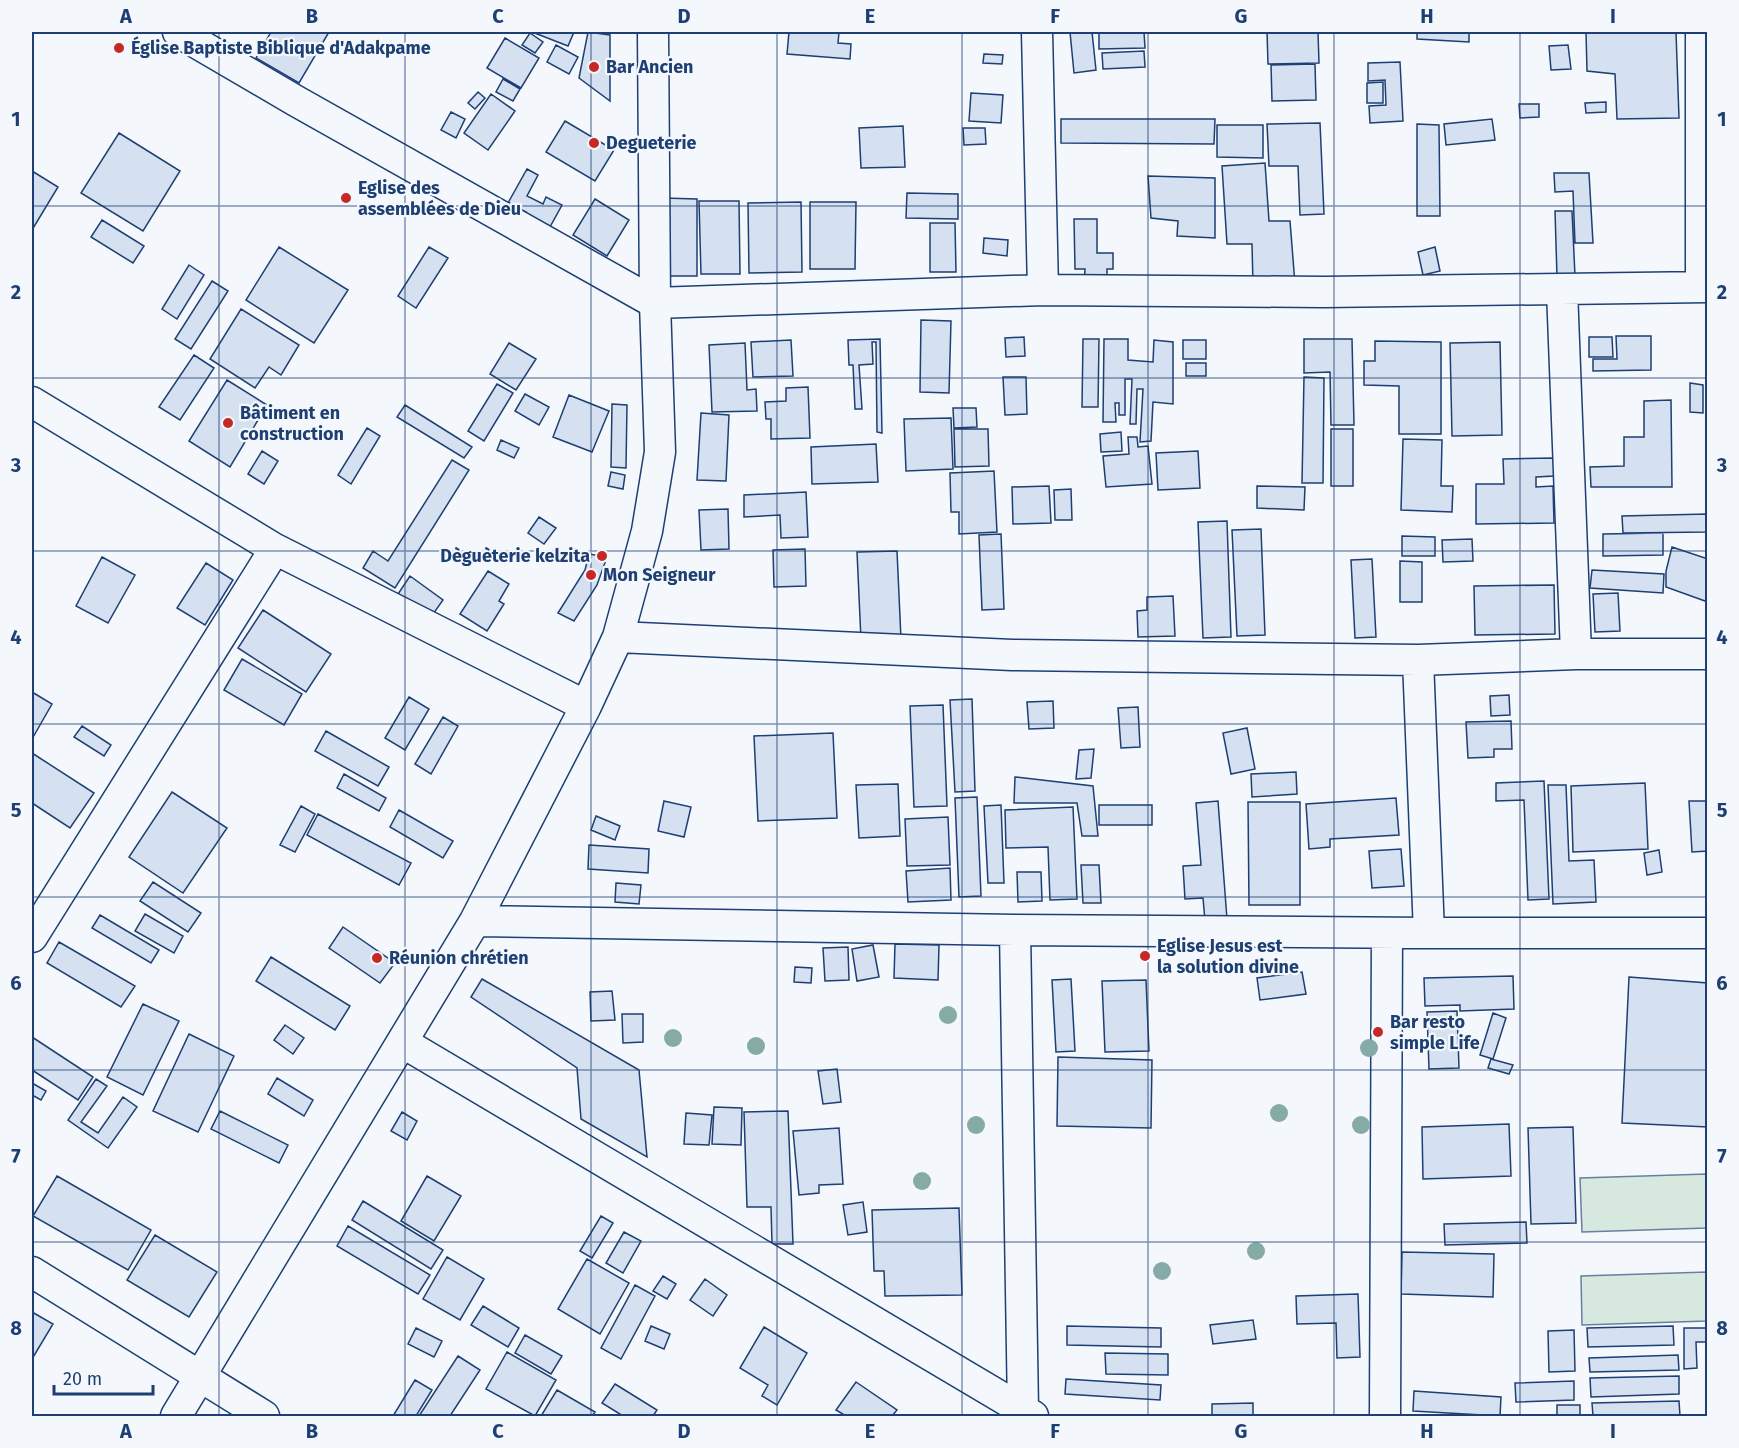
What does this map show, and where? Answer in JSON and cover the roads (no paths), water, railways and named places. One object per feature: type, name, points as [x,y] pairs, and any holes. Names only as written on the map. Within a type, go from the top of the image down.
[{"type":"street","points":[[178,32],[655,303],[1043,290],[1562,290],[1704,287],[1701,32]]},
{"type":"street","points":[[176,1416],[475,921],[586,706],[618,637],[647,531],[660,452],[655,303],[653,32]]},
{"type":"street","points":[[1037,32],[1043,290]]},
{"type":"street","points":[[1562,290],[1576,654]]},
{"type":"street","points":[[32,402],[275,549],[586,706]]},
{"type":"street","points":[[32,938],[275,549]]},
{"type":"street","points":[[618,637],[1012,654],[1418,660],[1576,654],[1707,654]]},
{"type":"street","points":[[1418,660],[1429,933]]},
{"type":"street","points":[[475,921],[1015,930],[1707,933]]},
{"type":"street","points":[[1015,930],[1028,1413]]},
{"type":"street","points":[[1385,1416],[1387,933]]},
{"type":"street","points":[[402,1042],[1028,1413]]},
{"type":"street","points":[[32,1272],[264,1416]]},
{"type":"place","name":"Église Baptiste Biblique d'Adakpame","points":[[119,48]]},
{"type":"place","name":"Bar Ancien","points":[[594,67]]},
{"type":"place","name":"Degueterie","points":[[594,143]]},
{"type":"place","name":"Eglise des assemblées de Dieu","points":[[346,198]]},
{"type":"place","name":"Bâtiment en construction","points":[[228,423]]},
{"type":"place","name":"Dèguèterie kelzita","points":[[602,556]]},
{"type":"place","name":"Mon Seigneur","points":[[591,575]]},
{"type":"place","name":"Eglise Jesus est la solution divine","points":[[1145,956]]},
{"type":"place","name":"Réunion chrétien","points":[[377,958]]},
{"type":"place","name":"Bar resto simple Life","points":[[1378,1032]]}]
